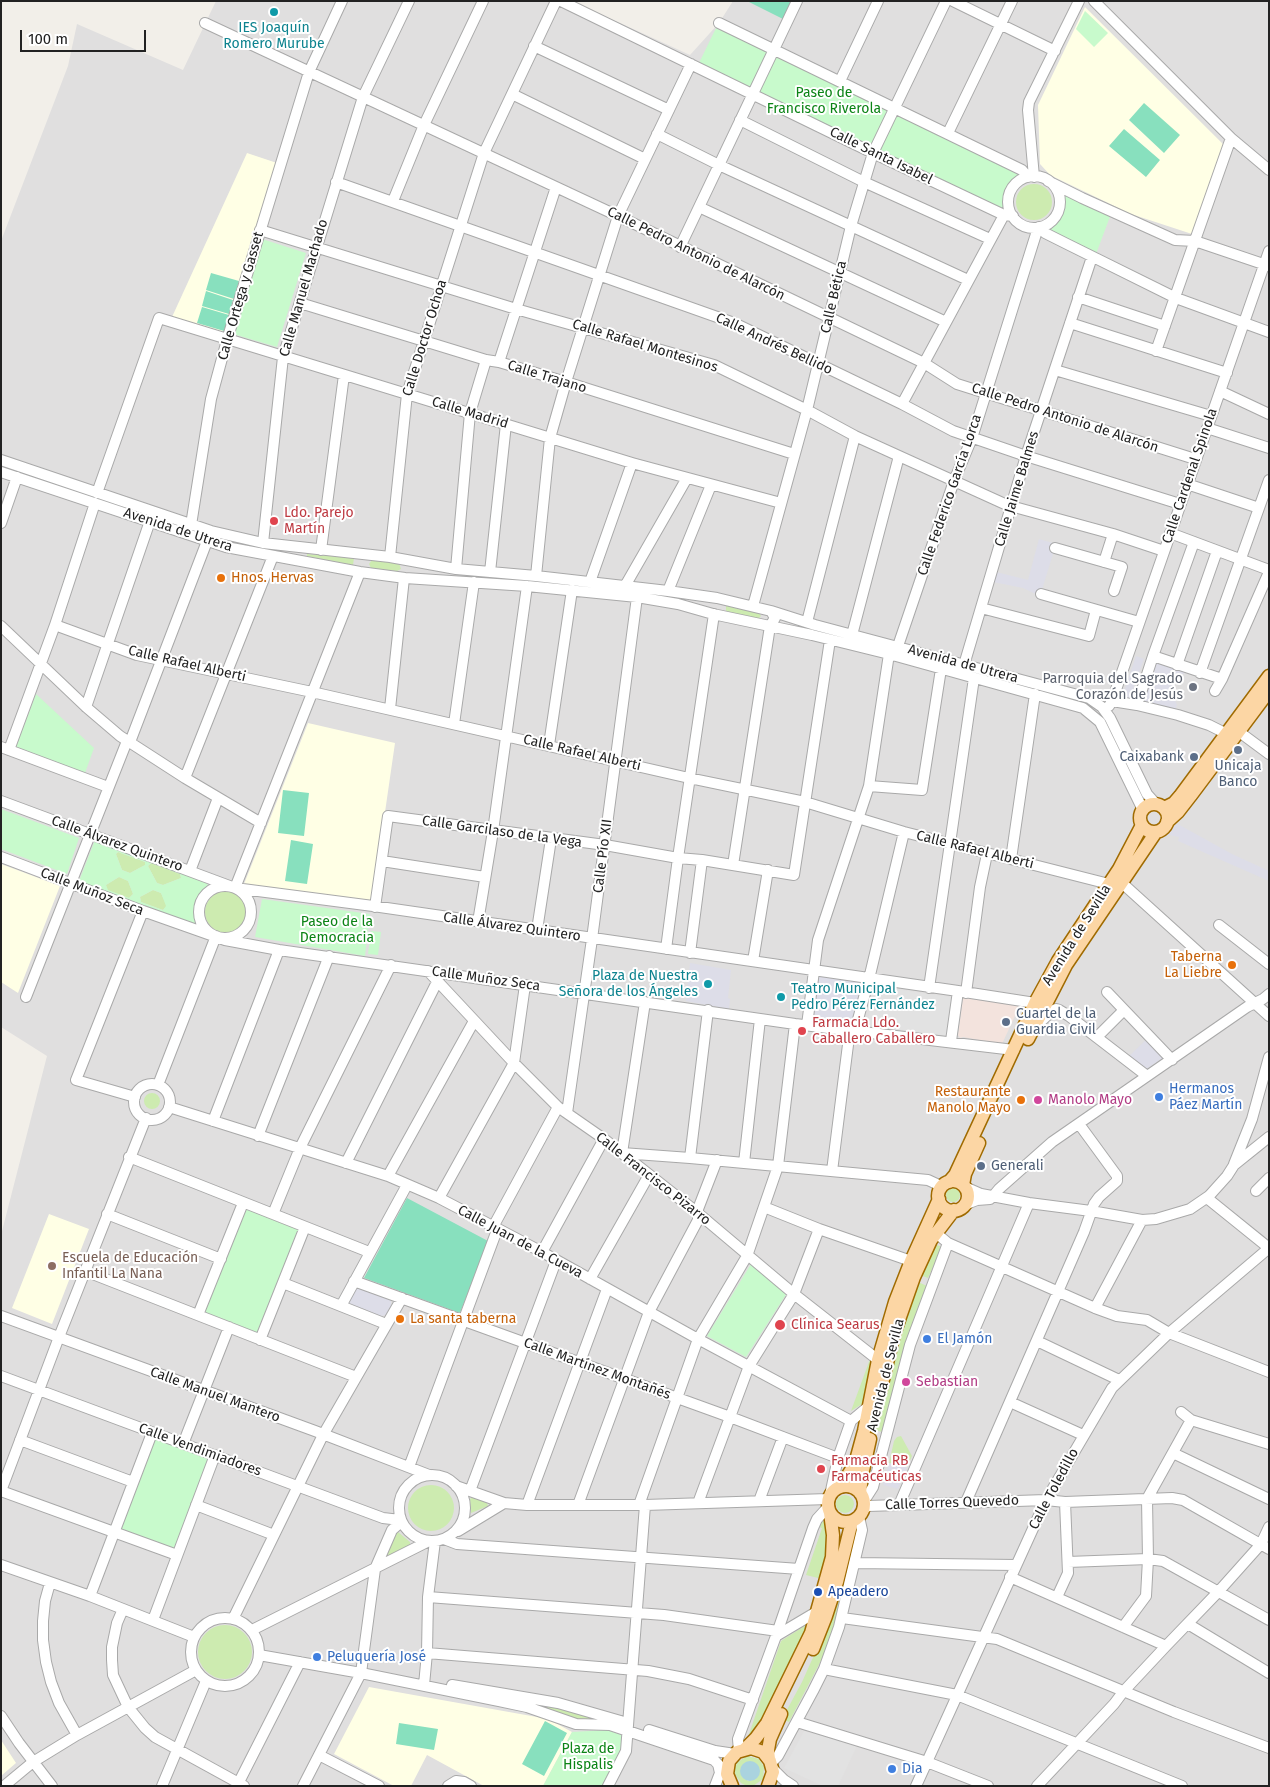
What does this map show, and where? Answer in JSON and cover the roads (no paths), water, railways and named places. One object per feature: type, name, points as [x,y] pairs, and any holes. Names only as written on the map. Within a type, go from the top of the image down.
[{"type":"main road","points":[[1269,676],[1232,732],[1192,794],[1178,812],[1163,828],[1156,832],[1148,830],[1142,825],[1140,817],[1143,810],[1149,805],[1160,806],[1174,803],[1232,732],[1269,691]]},
{"type":"main road","points":[[1160,806],[1167,814],[1167,822]]},
{"type":"main road","name":"Avenida de Sevilla","points":[[964,1186],[965,1174],[976,1148],[1033,1027],[1066,965],[1116,884],[1142,825]]},
{"type":"main road","name":"Avenida de Sevilla","points":[[841,1486],[855,1464],[878,1360],[895,1302],[943,1189],[955,1175],[1035,1003],[1058,961],[1156,832]]},
{"type":"main road","points":[[956,1181],[964,1186],[968,1197],[959,1208],[943,1206],[943,1189],[956,1181]]},
{"type":"main road","name":"Avenida de Sevilla","points":[[771,1763],[769,1744],[774,1729],[820,1632],[860,1508],[862,1475],[894,1334],[927,1248],[936,1233],[959,1208]]},
{"type":"main road","points":[[841,1486],[852,1487],[860,1508],[843,1522],[838,1521],[829,1503],[835,1490],[841,1486]]},
{"type":"main road","name":"Avenida de Sevilla","points":[[736,1749],[760,1733],[806,1645],[818,1611],[833,1551],[829,1503]]},
{"type":"main road","points":[[725,1782],[729,1761],[736,1749],[757,1749],[771,1763],[772,1779],[768,1786]]},
{"type":"street","name":"Calle Ortega y Gasset","points":[[191,525],[211,399],[227,340],[309,72],[342,1]]},
{"type":"street","name":"Calle Manuel Machado","points":[[263,544],[283,357],[363,97],[409,1]]},
{"type":"street","points":[[393,202],[424,125],[483,1]]},
{"type":"street","name":"Calle Doctor Ochoa","points":[[390,557],[407,394],[484,153],[556,1]]},
{"type":"street","name":"Calle Santa Isabel","points":[[561,1],[873,153],[1009,215]]},
{"type":"street","points":[[680,247],[797,1]]},
{"type":"street","points":[[840,81],[878,1]]},
{"type":"street","name":"Calle Bética","points":[[753,606],[807,410],[851,226],[873,153],[946,1]]},
{"type":"street","points":[[953,1],[1055,51]]},
{"type":"street","points":[[948,133],[1012,1]]},
{"type":"street","points":[[1031,177],[1028,106],[1079,1]]},
{"type":"street","points":[[1094,1],[1231,138],[1269,170]]},
{"type":"street","points":[[720,23],[948,133],[1022,170],[1031,177],[1048,181],[1175,240],[1196,241],[1266,266]]},
{"type":"street","name":"Calle Pedro Antonio de Alarcón","points":[[205,24],[618,216],[924,363],[957,384],[1040,412],[1195,459]]},
{"type":"street","points":[[534,46],[669,110]]},
{"type":"street","points":[[536,576],[550,438],[566,382],[618,216],[691,64]]},
{"type":"street","points":[[512,94],[645,159]]},
{"type":"street","points":[[740,120],[864,182],[990,239]]},
{"type":"street","points":[[657,134],[719,165],[968,280]]},
{"type":"street","points":[[1156,351],[1231,138]]},
{"type":"street","points":[[902,404],[990,239],[1009,215],[1011,193],[1018,183],[1031,177]]},
{"type":"street","points":[[1037,227],[1046,225],[1053,220],[1059,208],[1058,193],[1048,181]]},
{"type":"street","name":"Calle Andrés Bellido","points":[[336,182],[734,323],[972,438],[1180,504]]},
{"type":"street","points":[[499,362],[556,187]]},
{"type":"street","points":[[699,207],[946,322]]},
{"type":"street","points":[[1009,215],[1022,224],[1037,227],[1092,257],[1176,298],[1269,332]]},
{"type":"street","name":"Calle Federico García Lorca","points":[[898,646],[954,481],[972,438],[1037,227]]},
{"type":"street","name":"Calle Rafael Montesinos","points":[[260,230],[516,309],[714,365],[807,410],[854,436],[1011,506],[1112,534],[1164,551]]},
{"type":"street","name":"Calle Cardenal Spinola","points":[[1105,711],[1112,701],[1195,459],[1266,266],[1269,251]]},
{"type":"street","name":"Calle Jaime Balmes","points":[[964,665],[1026,456],[1092,257]]},
{"type":"street","points":[[1078,297],[1165,326]]},
{"type":"street","name":"Calle Trajano","points":[[300,303],[486,360],[499,362],[566,382],[794,454]]},
{"type":"street","name":"Calle Madrid","points":[[96,498],[160,318],[632,463],[781,503]]},
{"type":"street","points":[[1070,323],[1227,373]]},
{"type":"street","points":[[456,569],[470,413],[486,360]]},
{"type":"street","points":[[1055,370],[1211,416]]},
{"type":"street","points":[[321,550],[344,375]]},
{"type":"street","points":[[1220,391],[1269,414]]},
{"type":"street","points":[[490,572],[506,424]]},
{"type":"street","points":[[1207,428],[1269,448]]},
{"type":"street","points":[[807,622],[854,436]]},
{"type":"street","points":[[852,634],[899,456]]},
{"type":"street","name":"Avenida de Utrera","points":[[1,460],[150,522],[209,536],[263,544],[390,557],[410,562]]},
{"type":"street","points":[[590,582],[632,463]]},
{"type":"street","name":"Avenida de Utrera","points":[[1,472],[191,525],[226,547],[360,572],[404,578]]},
{"type":"street","points":[[1,523],[17,477]]},
{"type":"street","points":[[625,586],[687,478]]},
{"type":"street","points":[[1200,673],[1269,480]]},
{"type":"street","points":[[1187,484],[1259,508]]},
{"type":"street","points":[[668,591],[711,485]]},
{"type":"street","points":[[96,498],[41,664],[5,748],[108,787]]},
{"type":"street","points":[[86,707],[150,522]]},
{"type":"street","points":[[1104,562],[1112,534]]},
{"type":"street","points":[[1170,534],[1269,571],[1215,691]]},
{"type":"street","points":[[26,997],[89,834],[162,660],[209,536]]},
{"type":"street","points":[[1137,705],[1194,542]]},
{"type":"street","points":[[1055,548],[1122,567],[1114,591]]},
{"type":"street","points":[[1177,665],[1217,551]]},
{"type":"street","points":[[235,888],[360,572],[356,565],[360,555]]},
{"type":"street","points":[[185,778],[273,556]]},
{"type":"street","points":[[404,578],[409,576],[412,571],[410,562],[456,569],[536,576],[717,598],[689,778],[666,949]]},
{"type":"street","points":[[404,578],[572,590],[678,604],[714,614]]},
{"type":"street","points":[[390,709],[404,578]]},
{"type":"street","points":[[454,724],[474,582]]},
{"type":"street","points":[[478,922],[493,831],[527,586]]},
{"type":"street","points":[[548,745],[572,590]]},
{"type":"street","points":[[1041,594],[1139,622]]},
{"type":"street","name":"Calle Pío XII","points":[[567,1113],[585,993],[637,598]]},
{"type":"street","name":"Avenida de Utrera","points":[[717,598],[753,606],[1089,698],[1100,705],[1105,711],[1147,794],[1160,806]]},
{"type":"street","points":[[981,608],[1089,641],[1096,610]]},
{"type":"street","points":[[733,864],[770,626],[775,618],[771,611]]},
{"type":"street","name":"Avenida de Utrera","points":[[714,614],[889,654],[1083,708],[1098,719],[1143,810]]},
{"type":"street","name":"Calle Rafael Alberti","points":[[55,625],[137,654],[506,735],[689,778],[805,802],[904,832],[987,854],[1116,884]]},
{"type":"street","points":[[1,626],[86,707],[129,742],[261,823]]},
{"type":"street","points":[[805,802],[830,640]]},
{"type":"street","points":[[807,1025],[818,940],[869,786],[889,654]]},
{"type":"street","points":[[1153,656],[1222,679]]},
{"type":"street","points":[[869,786],[922,790],[941,669]]},
{"type":"street","points":[[929,988],[974,678]]},
{"type":"street","points":[[1012,859],[1035,694]]},
{"type":"street","points":[[1112,701],[1178,715],[1232,732],[1269,754]]},
{"type":"street","points":[[190,871],[218,798]]},
{"type":"street","name":"Calle Álvarez Quintero","points":[[1,801],[235,888],[1035,1003]]},
{"type":"street","name":"Calle Garcilaso de la Vega","points":[[382,861],[388,816],[605,845],[678,858],[733,864],[794,874],[805,802]]},
{"type":"street","points":[[832,1171],[850,1029],[857,1023],[869,980],[904,832]]},
{"type":"street","points":[[537,930],[551,839]]},
{"type":"street","points":[[951,1041],[962,992],[987,854]]},
{"type":"street","name":"Calle Muñoz Seca","points":[[1,857],[225,940],[279,950],[708,1010],[795,1024],[850,1029],[1014,1050]]},
{"type":"street","points":[[690,952],[702,860]]},
{"type":"street","points":[[375,907],[382,861],[485,877]]},
{"type":"street","points":[[753,961],[768,870]]},
{"type":"street","points":[[1116,884],[1269,1016]]},
{"type":"street","points":[[226,886],[235,888],[242,892],[249,902],[251,914],[249,923],[237,935],[224,938],[216,936],[209,932],[202,922],[200,915],[201,903],[205,896],[214,889],[226,886]]},
{"type":"street","points":[[135,1097],[76,1080],[143,911]]},
{"type":"street","points":[[1219,925],[1269,964]]},
{"type":"street","points":[[158,1085],[216,936]]},
{"type":"street","points":[[213,1122],[279,950]]},
{"type":"street","points":[[258,1136],[329,956]]},
{"type":"street","points":[[273,1214],[300,1148],[391,966]]},
{"type":"street","name":"Calle Francisco Pizarro","points":[[428,971],[558,1107],[604,1139],[699,1214],[747,1256],[878,1360]]},
{"type":"street","points":[[346,1163],[437,982]]},
{"type":"street","points":[[439,1198],[514,1063],[525,985]]},
{"type":"street","points":[[1107,992],[1172,1060]]},
{"type":"street","points":[[998,1196],[999,1189],[1052,1142],[1269,994]]},
{"type":"street","points":[[646,1002],[622,1154],[717,1160],[928,1180],[943,1189]]},
{"type":"street","points":[[1033,1027],[1039,1008],[1035,1003]]},
{"type":"street","points":[[1033,1027],[1056,1009],[1069,1016],[1147,1076]]},
{"type":"street","points":[[690,1158],[708,1010]]},
{"type":"street","points":[[1097,1038],[1124,1010]]},
{"type":"street","points":[[744,1163],[760,1019]]},
{"type":"street","points":[[388,1176],[474,1021]]},
{"type":"street","points":[[608,1786],[626,1751],[641,1558],[642,1505],[698,1338],[747,1256],[778,1166],[795,1024]]},
{"type":"street","points":[[964,1186],[981,1194],[1142,1220],[1164,1218],[1190,1209],[1207,1198],[1221,1184],[1234,1165],[1252,1119],[1269,1057]]},
{"type":"street","points":[[152,1084],[158,1085],[169,1096],[169,1107],[157,1119],[141,1116],[135,1107],[135,1097],[141,1088],[152,1084]]},
{"type":"street","name":"Calle Juan de la Cueva","points":[[169,1107],[388,1176],[439,1198],[852,1421]]},
{"type":"street","points":[[409,1466],[464,1320],[495,1228],[558,1107]]},
{"type":"street","points":[[146,1118],[59,1337],[1,1491],[177,1555]]},
{"type":"street","points":[[966,1502],[1037,1341],[1096,1200],[1116,1183],[1117,1178],[1079,1124]]},
{"type":"street","points":[[1234,1165],[1269,1137]]},
{"type":"street","points":[[542,1252],[604,1139]]},
{"type":"street","points":[[129,1157],[369,1252]]},
{"type":"street","points":[[578,1504],[649,1312],[698,1220],[698,1209],[717,1160]]},
{"type":"street","points":[[590,1279],[649,1175]]},
{"type":"street","points":[[1256,1191],[1269,1178]]},
{"type":"street","points":[[341,1306],[407,1185]]},
{"type":"street","points":[[959,1208],[980,1199],[998,1196]]},
{"type":"street","points":[[1207,1198],[1269,1248]]},
{"type":"street","points":[[198,1315],[244,1203]]},
{"type":"street","points":[[899,1505],[1029,1203]]},
{"type":"street","points":[[764,1207],[819,1229],[911,1261]]},
{"type":"street","points":[[107,1214],[221,1259]]},
{"type":"street","points":[[1095,1308],[1142,1220]]},
{"type":"street","points":[[260,1340],[305,1227]]},
{"type":"street","points":[[698,1503],[749,1366],[794,1294],[819,1229]]},
{"type":"street","points":[[936,1233],[948,1243],[1095,1308],[1117,1316],[1147,1320],[1169,1334],[1269,1372]]},
{"type":"street","name":"Avenida de Sevilla","points":[[771,1763],[778,1756],[824,1669],[842,1618],[862,1528],[860,1508],[873,1488],[910,1345],[948,1243]]},
{"type":"street","name":"Calle Toledillo","points":[[916,1786],[1046,1500],[1112,1388],[1169,1334],[1269,1248]]},
{"type":"street","points":[[470,1491],[556,1261]]},
{"type":"street","points":[[85,1271],[356,1377]]},
{"type":"street","name":"Calle Martínez Montañés","points":[[354,1281],[580,1362],[624,1380],[730,1417],[838,1458]]},
{"type":"street","points":[[283,1283],[386,1324]]},
{"type":"street","points":[[527,1505],[607,1289]]},
{"type":"street","points":[[233,1619],[323,1435],[402,1298]]},
{"type":"street","name":"Calle Manuel Mantero","points":[[1,1316],[409,1466],[428,1475]]},
{"type":"street","points":[[183,1444],[229,1327]]},
{"type":"street","points":[[1037,1341],[1119,1380]]},
{"type":"street","points":[[878,1360],[883,1364],[884,1376]]},
{"type":"street","name":"Calle Vendimiadores","points":[[1,1376],[383,1518],[401,1521]]},
{"type":"street","points":[[1010,1402],[1083,1435]]},
{"type":"street","name":"Avenida de Sevilla","points":[[736,1749],[815,1523],[829,1503],[838,1458],[852,1421],[869,1406]]},
{"type":"street","points":[[1181,1412],[1191,1420],[1269,1444]]},
{"type":"street","points":[[1122,1626],[1144,1599],[1148,1559],[1147,1499],[1191,1420]]},
{"type":"street","points":[[90,1596],[152,1433]]},
{"type":"street","points":[[759,1501],[783,1437]]},
{"type":"street","points":[[20,1440],[134,1482]]},
{"type":"street","points":[[1173,1453],[1269,1498]]},
{"type":"street","points":[[153,1620],[215,1455]]},
{"type":"street","points":[[799,1569],[436,1541],[412,1536],[401,1521],[398,1504],[404,1488],[413,1480],[428,1475],[445,1478],[456,1486],[504,1503],[527,1505],[642,1505],[759,1501],[829,1503]]},
{"type":"street","points":[[455,1532],[462,1522],[465,1510],[463,1497],[456,1486]]},
{"type":"street","name":"Calle Torres Quevedo","points":[[860,1508],[868,1506],[966,1502],[1046,1500],[1065,1502],[1172,1498],[1183,1500],[1265,1546]]},
{"type":"street","points":[[1057,1597],[1068,1573],[1065,1502]]},
{"type":"street","points":[[252,1630],[455,1532],[504,1503]]},
{"type":"street","points":[[196,1505],[274,1534]]},
{"type":"street","points":[[304,1786],[361,1673],[375,1569],[392,1530],[401,1521]]},
{"type":"street","points":[[1037,1786],[1166,1646],[1265,1546],[1269,1527]]},
{"type":"street","points":[[428,1686],[428,1597],[436,1541]]},
{"type":"street","points":[[1068,1562],[1148,1559],[1167,1562],[1269,1620]]},
{"type":"street","points":[[855,1563],[1016,1565]]},
{"type":"street","points":[[1,1565],[90,1596],[194,1637]]},
{"type":"street","points":[[1010,1577],[1166,1646]]},
{"type":"street","points":[[50,1583],[45,1601],[43,1621],[46,1662],[59,1702],[77,1735]]},
{"type":"street","points":[[428,1597],[692,1618],[777,1634],[818,1611]]},
{"type":"street","points":[[123,1609],[117,1624],[112,1647],[112,1660],[113,1675],[128,1707],[149,1733],[240,1785],[300,1662]]},
{"type":"street","points":[[222,1618],[233,1619],[243,1623],[252,1630],[258,1642],[260,1655],[254,1672],[239,1684],[222,1686],[206,1681],[196,1670],[191,1652],[194,1637],[201,1628],[211,1621],[222,1618]]},
{"type":"street","points":[[842,1618],[997,1639],[1124,1692],[1269,1748]]},
{"type":"street","points":[[1188,1624],[1269,1673]]},
{"type":"street","points":[[427,1653],[632,1669],[689,1679],[753,1700]]},
{"type":"street","points":[[260,1655],[428,1686],[527,1707],[572,1724],[628,1727],[715,1751],[736,1749]]},
{"type":"street","points":[[824,1669],[956,1695],[1182,1786]]},
{"type":"street","points":[[4,1786],[33,1762],[77,1735],[196,1670]]},
{"type":"street","points":[[162,1786],[206,1681]]},
{"type":"street","points":[[428,1686],[448,1685],[558,1703],[717,1761],[725,1782]]},
{"type":"street","points":[[1,1716],[52,1786]]},
{"type":"street","points":[[797,1722],[927,1762],[988,1786]]},
{"type":"street","points":[[319,1755],[379,1786]]},
{"type":"street","points":[[717,1761],[725,1782]]},
{"type":"street","points":[[771,1763],[784,1780],[793,1786]]},
{"type":"street","points":[[448,1785],[456,1781],[464,1782],[471,1786]]},
{"type":"water","points":[[750,1761],[757,1764],[760,1771],[757,1778],[750,1781],[743,1778],[740,1771],[743,1764]]},
{"type":"place","name":"IES Joaquín Romero Murube","points":[[274,12]]},
{"type":"place","name":"Ldo. Parejo Martín","points":[[274,521]]},
{"type":"place","name":"Hnos. Hervas","points":[[221,578]]},
{"type":"place","name":"Parroquia del Sagrado Corazón de Jesús","points":[[1193,687]]},
{"type":"place","name":"Unicaja Banco","points":[[1238,750]]},
{"type":"place","name":"Caixabank","points":[[1194,757]]},
{"type":"place","name":"Taberna La Liebre","points":[[1232,965]]},
{"type":"place","name":"Plaza de Nuestra Señora de los Ángeles","points":[[708,984]]},
{"type":"place","name":"Teatro Municipal Pedro Pérez Fernández","points":[[781,997]]},
{"type":"place","name":"Cuartel de la Guardia Civil","points":[[1006,1022]]},
{"type":"place","name":"Farmacia Ldo. Caballero Caballero","points":[[802,1031]]},
{"type":"place","name":"Hermanos Páez Martín","points":[[1159,1097]]},
{"type":"place","name":"Restaurante Manolo Mayo","points":[[1021,1100]]},
{"type":"place","name":"Manolo Mayo","points":[[1038,1100]]},
{"type":"place","name":"Generali","points":[[981,1166]]},
{"type":"place","name":"Escuela de Educación Infantil La Nana","points":[[52,1266]]},
{"type":"place","name":"La santa taberna","points":[[400,1319]]},
{"type":"place","name":"Clínica Searus","points":[[780,1325]]},
{"type":"place","name":"El Jamón","points":[[927,1339]]},
{"type":"place","name":"Sebastian","points":[[906,1382]]},
{"type":"place","name":"Farmacia RB Farmacéuticas","points":[[821,1469]]},
{"type":"place","name":"Apeadero","points":[[818,1592]]},
{"type":"place","name":"Peluquería José","points":[[317,1657]]},
{"type":"place","name":"Dia","points":[[892,1769]]},
{"type":"park label","name":"Paseo de Francisco Riverola","points":[[824,102]]},
{"type":"park label","name":"Paseo de la Democracia","points":[[337,930]]},
{"type":"park label","name":"Plaza de Hispalis","points":[[588,1758]]}]
